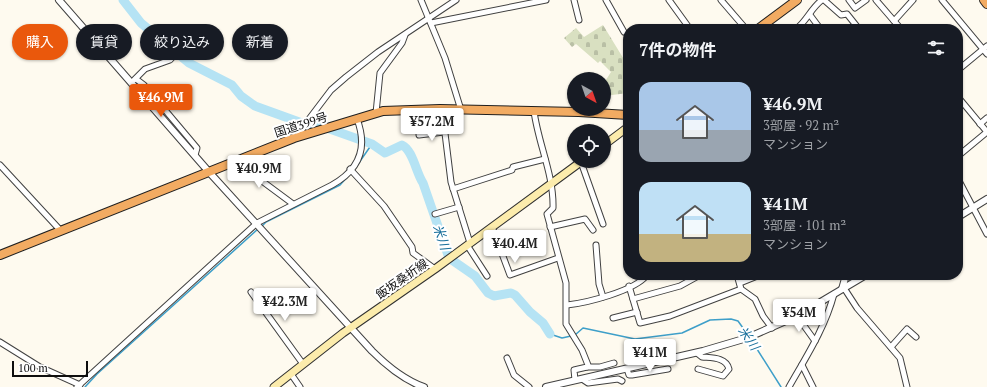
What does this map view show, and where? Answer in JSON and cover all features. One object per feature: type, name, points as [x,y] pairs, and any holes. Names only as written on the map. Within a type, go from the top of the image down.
[{"type":"highway","points":[[765,24],[797,0]]},
{"type":"highway","points":[[984,0],[987,4]]},
{"type":"highway","name":"国道399号","points":[[0,255],[298,137],[376,113],[401,110],[442,109],[623,114]]},
{"type":"main road","points":[[611,140],[623,131]]},
{"type":"main road","name":"飯坂桑折線","points":[[274,387],[351,327],[449,259],[573,168]]},
{"type":"street","points":[[59,0],[134,80],[209,172],[351,327],[388,366],[408,380],[424,387]]},
{"type":"street","points":[[421,0],[429,17],[461,110]]},
{"type":"street","points":[[298,137],[309,119],[331,90],[346,76],[378,52],[456,0]]},
{"type":"street","points":[[431,23],[546,0]]},
{"type":"street","points":[[574,0],[579,20]]},
{"type":"street","points":[[606,0],[623,30]]},
{"type":"street","points":[[669,0],[686,24]]},
{"type":"street","points":[[721,0],[742,24]]},
{"type":"street","points":[[801,24],[823,0],[841,15],[847,14],[866,0]]},
{"type":"street","points":[[849,0],[855,8]]},
{"type":"street","points":[[876,0],[897,24]]},
{"type":"street","points":[[894,21],[913,0]]},
{"type":"street","points":[[942,0],[985,47],[987,54]]},
{"type":"street","points":[[847,14],[855,24]]},
{"type":"street","points":[[810,15],[818,24]]},
{"type":"street","points":[[376,113],[380,73],[402,43],[405,35]]},
{"type":"street","points":[[963,66],[985,47]]},
{"type":"street","points":[[134,80],[145,69],[168,62],[170,60]]},
{"type":"street","points":[[963,103],[987,132],[963,152]]},
{"type":"street","points":[[442,109],[453,189],[469,244],[487,276]]},
{"type":"street","points":[[534,111],[536,126],[545,159],[553,206],[547,214],[566,283],[566,324],[588,361],[587,367]]},
{"type":"street","points":[[980,124],[987,118]]},
{"type":"street","points":[[0,342],[40,367],[79,386],[258,224],[293,204],[338,182],[352,171],[359,158],[363,143],[357,119]]},
{"type":"street","points":[[419,134],[444,132]]},
{"type":"street","points":[[240,159],[262,181],[293,204]]},
{"type":"street","points":[[453,189],[512,170],[513,167],[545,159]]},
{"type":"street","points":[[0,165],[61,231]]},
{"type":"street","points":[[584,168],[603,224]]},
{"type":"street","points":[[352,171],[384,206],[412,247],[413,253],[435,269]]},
{"type":"street","points":[[963,188],[987,234]]},
{"type":"street","points":[[963,214],[987,199]]},
{"type":"street","points":[[435,214],[459,207]]},
{"type":"street","points":[[550,227],[585,219],[593,230]]},
{"type":"street","points":[[492,227],[510,275],[558,258]]},
{"type":"street","points":[[596,245],[599,284],[603,297]]},
{"type":"street","points":[[567,305],[582,304],[603,297],[629,286],[639,280]]},
{"type":"street","points":[[633,299],[680,286],[691,280]]},
{"type":"street","points":[[739,280],[741,290],[755,299],[763,316],[772,328]]},
{"type":"street","points":[[740,283],[748,280]]},
{"type":"street","points":[[845,280],[843,289],[857,308],[900,358],[907,387]]},
{"type":"street","points":[[546,387],[558,386],[578,379],[697,353],[759,334],[796,316],[858,280]]},
{"type":"street","points":[[629,286],[640,323],[670,316],[741,290]]},
{"type":"street","points":[[251,292],[303,364]]},
{"type":"street","points":[[789,387],[815,341],[831,308],[834,294]]},
{"type":"street","points":[[613,318],[637,312]]},
{"type":"street","points":[[796,316],[815,341]]},
{"type":"street","points":[[891,347],[907,329],[916,337]]},
{"type":"street","points":[[697,353],[702,357],[718,359],[728,365],[729,369],[723,376],[698,369]]},
{"type":"street","points":[[507,358],[514,375],[529,387]]},
{"type":"street","points":[[614,363],[600,367],[587,367],[574,370],[578,379],[588,383],[618,379],[622,381]]},
{"type":"street","points":[[802,365],[813,387]]},
{"type":"street","points":[[627,369],[629,375],[668,369]]},
{"type":"street","points":[[291,374],[300,387]]},
{"type":"green space","points":[[603,25],[623,58],[623,94],[611,95],[611,72],[600,61],[598,63],[576,44],[572,47],[564,38],[576,28],[584,37]]},
{"type":"waterway","name":"米川","points":[[123,0],[141,23],[189,63],[232,85],[241,96],[255,106],[302,123],[327,128],[372,144],[385,153],[402,145],[406,148],[412,157],[423,183],[449,258],[475,276],[488,293],[494,296],[511,293],[515,295],[530,312],[543,323],[550,334]]},
{"type":"waterway","points":[[356,167],[372,144]]},
{"type":"waterway","points":[[261,227],[266,222],[340,185],[351,173]]},
{"type":"waterway","points":[[85,387],[97,374],[258,229]]},
{"type":"waterway","name":"米川","points":[[575,335],[583,328],[635,339],[682,333],[710,320],[731,319],[738,321],[748,335]]},
{"type":"waterway","name":"米川","points":[[550,334],[562,338],[571,336]]},
{"type":"waterway","name":"米川","points":[[750,338],[781,387]]}]
